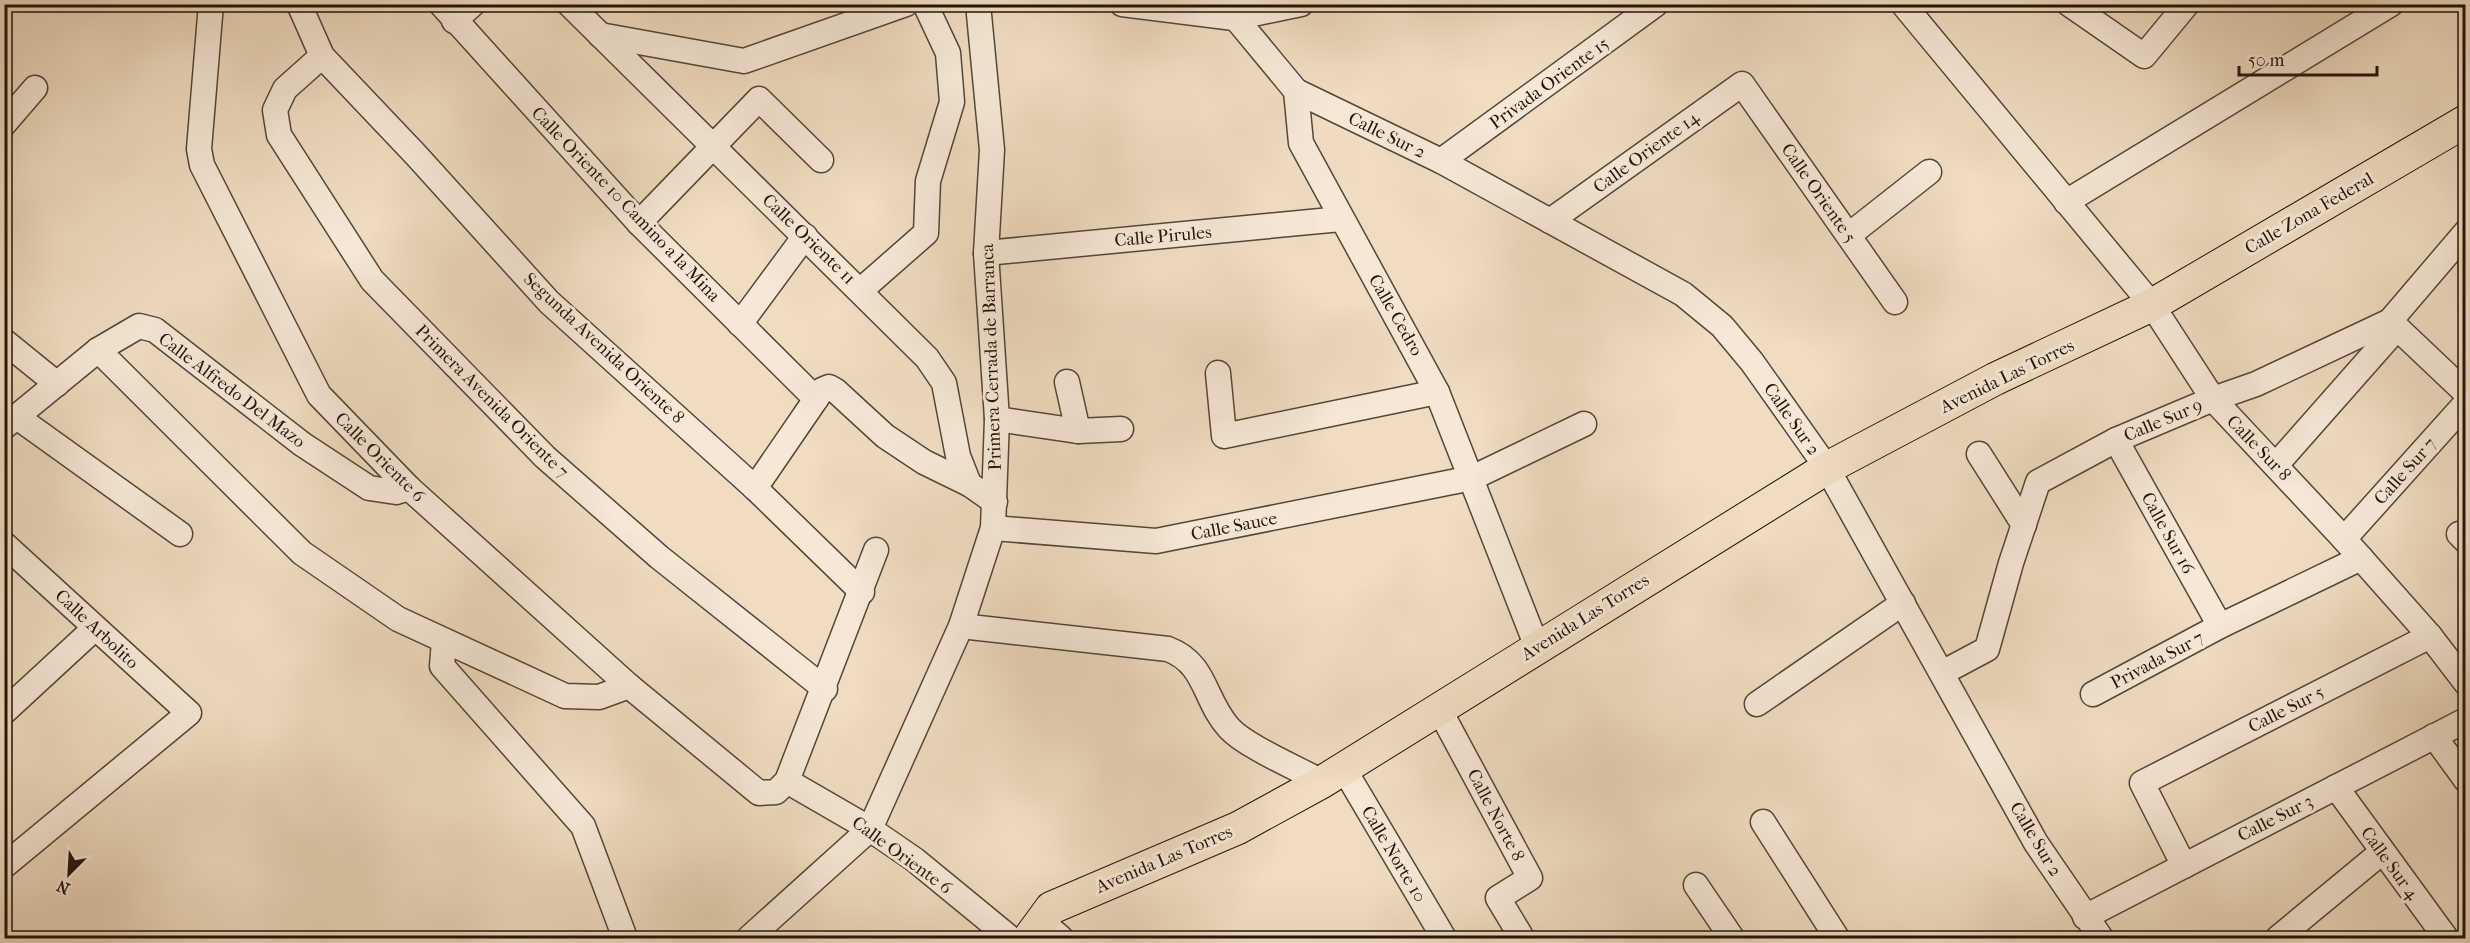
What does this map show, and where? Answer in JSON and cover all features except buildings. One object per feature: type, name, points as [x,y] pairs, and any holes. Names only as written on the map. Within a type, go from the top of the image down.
[{"type":"main road","name":"Calle Zona Federal","points":[[2152,305],[2466,121]]},
{"type":"main road","name":"Avenida Las Torres","points":[[1044,932],[1051,908],[1238,828],[1333,775],[1827,468],[1995,379],[2152,305]]},
{"type":"street","name":"Calle Oriente 6","points":[[211,4],[198,149],[202,165],[319,395],[409,488],[629,686],[759,793],[776,792],[787,780],[870,829],[915,860],[1010,939]]},
{"type":"street","name":"Segunda Avenida Oriente 8","points":[[299,4],[322,56],[416,155],[549,302],[755,488],[862,592]]},
{"type":"street","points":[[448,13],[473,4]]},
{"type":"street","name":"Calle Oriente 11","points":[[569,4],[861,290],[927,358],[945,383],[958,456],[969,484]]},
{"type":"street","points":[[600,35],[744,61],[906,4]]},
{"type":"street","points":[[861,290],[926,233],[928,181],[952,102],[948,53],[925,4]]},
{"type":"street","name":"Primera Cerrada de Barranca","points":[[870,829],[961,626],[993,528],[997,419],[986,253],[992,150],[978,4]]},
{"type":"street","points":[[1122,4],[1229,11],[1300,4]]},
{"type":"street","name":"Privada Oriente 15","points":[[1441,161],[1656,4]]},
{"type":"street","name":"Calle Sur 8","points":[[1904,4],[2152,305],[2213,399],[2344,539],[2464,676]]},
{"type":"street","points":[[2069,4],[2144,56],[2187,4]]},
{"type":"street","points":[[2066,202],[2391,4]]},
{"type":"street","points":[[1229,11],[1296,91]]},
{"type":"street","name":"Calle Oriente 10 Camino a la Mina","points":[[448,13],[639,223],[740,324],[826,395],[924,462],[969,484]]},
{"type":"street","name":"Primera Avenida Oriente 7","points":[[322,56],[285,89],[275,110],[279,135],[372,280],[545,457],[659,557],[825,689]]},
{"type":"street","name":"Calle Oriente 14","points":[[1550,221],[1742,84]]},
{"type":"street","name":"Calle Oriente 5","points":[[1742,84],[1895,302]]},
{"type":"street","points":[[4,124],[35,88]]},
{"type":"street","name":"Calle Sur 2","points":[[1296,91],[1441,161],[1683,294],[1722,326],[1752,362],[1827,468],[2036,843],[2101,939]]},
{"type":"street","name":"Calle Cedro","points":[[1296,91],[1301,143],[1437,392],[1537,647]]},
{"type":"street","points":[[639,223],[712,144],[759,99],[821,160]]},
{"type":"street","points":[[1849,235],[1929,172]]},
{"type":"street","name":"Calle Pirules","points":[[986,253],[1341,219]]},
{"type":"street","name":"Calle Sur 9","points":[[1942,673],[1987,649],[2038,482],[2116,440],[2213,399],[2256,384],[2393,325],[2466,232]]},
{"type":"street","points":[[740,324],[805,236]]},
{"type":"street","points":[[2276,465],[2393,325],[2466,393]]},
{"type":"street","name":"Calle Alfredo Del Mazo","points":[[11,422],[98,350],[139,326],[155,330],[302,444],[369,488],[396,492],[409,488]]},
{"type":"street","points":[[4,341],[57,384]]},
{"type":"street","points":[[98,350],[302,553],[398,619],[565,696],[599,697],[629,686]]},
{"type":"street","points":[[1218,373],[1224,436],[1437,392]]},
{"type":"street","points":[[1067,382],[1078,431]]},
{"type":"street","points":[[755,488],[826,395]]},
{"type":"street","name":"Calle Sur 7","points":[[2344,539],[2466,403]]},
{"type":"street","points":[[997,419],[1078,431],[1121,429]]},
{"type":"street","points":[[11,422],[180,534]]},
{"type":"street","name":"Calle Sauce","points":[[993,528],[1156,541],[1472,478],[1584,424]]},
{"type":"street","name":"Calle Sur 16","points":[[2116,440],[2220,626]]},
{"type":"street","points":[[1979,454],[2024,525]]},
{"type":"street","points":[[969,484],[995,502]]},
{"type":"street","name":"Calle Arbolito","points":[[4,544],[189,713],[4,866]]},
{"type":"street","points":[[787,780],[825,689],[876,550]]},
{"type":"street","points":[[2220,626],[2361,558]]},
{"type":"street","points":[[1757,704],[1903,603]]},
{"type":"street","points":[[961,626],[1168,649],[1184,656],[1198,672],[1206,694],[1229,729],[1333,775]]},
{"type":"street","name":"Privada Sur 7","points":[[2093,694],[2220,626]]},
{"type":"street","points":[[4,712],[95,628]]},
{"type":"street","name":"Calle Sur 5","points":[[2184,866],[2142,783],[2430,636]]},
{"type":"street","points":[[444,642],[442,666],[583,826],[625,939]]},
{"type":"street","name":"Calle Norte 8","points":[[1439,709],[1530,878],[1498,898],[1522,939]]},
{"type":"street","name":"Calle Sur 3","points":[[2085,917],[2466,720]]},
{"type":"street","points":[[2434,736],[2466,780]]},
{"type":"street","name":"Calle Norte 10","points":[[1333,775],[1444,939]]},
{"type":"street","name":"Calle Sur 4","points":[[2336,787],[2446,939]]},
{"type":"street","points":[[1762,822],[1837,939]]},
{"type":"street","points":[[749,939],[870,829]]},
{"type":"street","points":[[2278,939],[2382,852]]},
{"type":"street","points":[[1696,885],[1732,939]]}]
